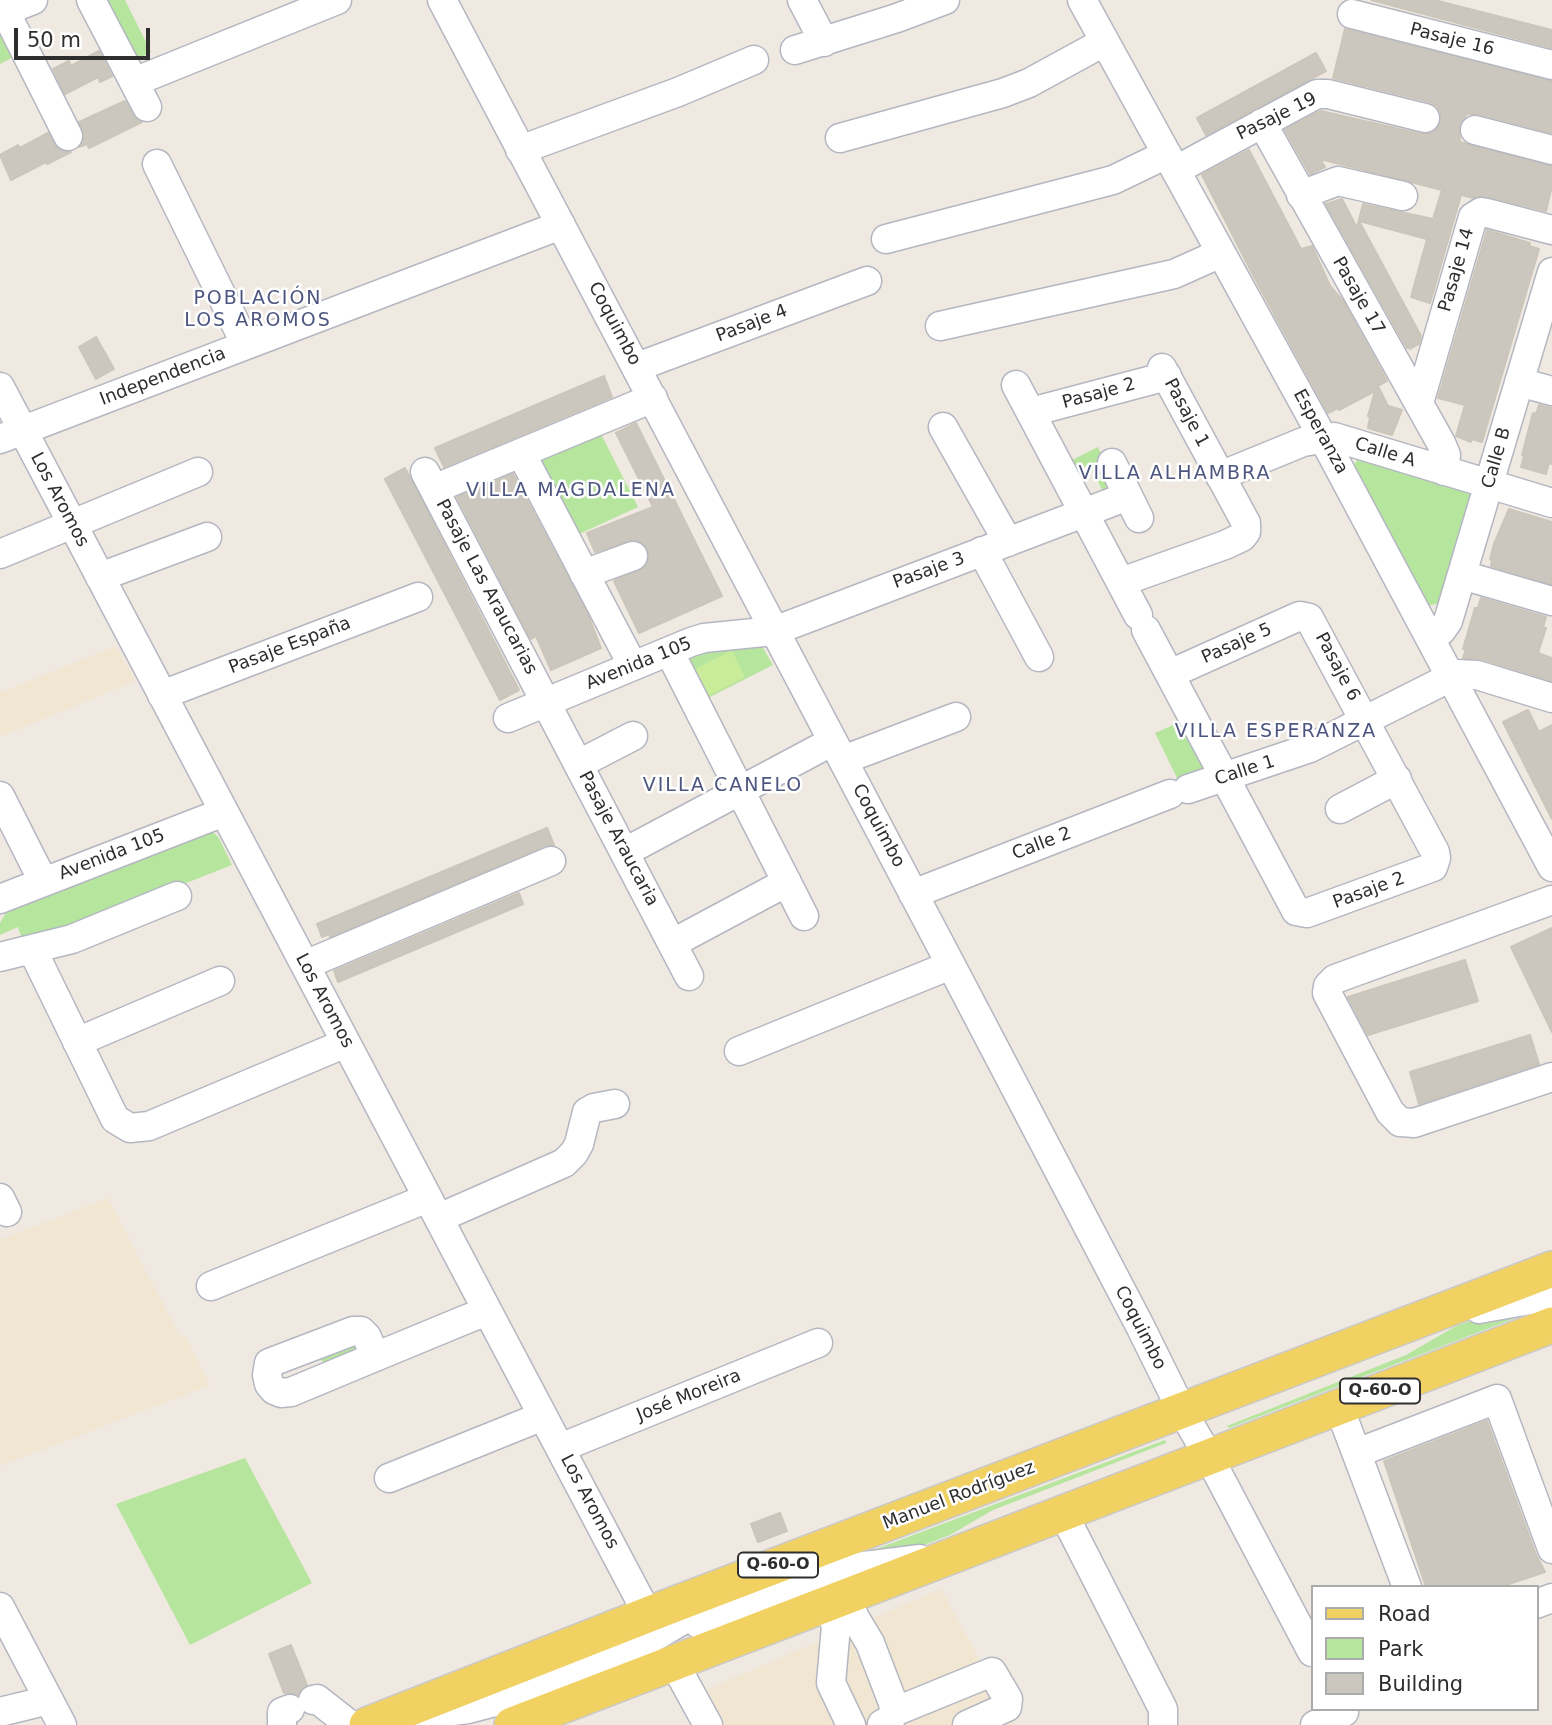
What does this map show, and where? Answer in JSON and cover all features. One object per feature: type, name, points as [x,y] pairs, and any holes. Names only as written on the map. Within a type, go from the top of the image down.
[{"type":"main road","name":"Manuel Rodríguez","points":[[365,1724],[1552,1269]]},
{"type":"main road","name":"Q-60-O","points":[[512,1725],[1552,1325]]},
{"type":"street","points":[[33,0],[3,12],[68,136]]},
{"type":"street","points":[[91,0],[147,107]]},
{"type":"street","points":[[134,82],[337,0]]},
{"type":"street","name":"Coquimbo","points":[[442,0],[951,965],[1140,1326],[1182,1412],[1209,1457],[1310,1648]]},
{"type":"street","points":[[802,0],[824,41]]},
{"type":"street","points":[[795,50],[897,19],[945,0]]},
{"type":"street","name":"Esperanza","points":[[1082,0],[1323,438],[1552,867]]},
{"type":"street","name":"Pasaje 16","points":[[1352,14],[1552,65]]},
{"type":"street","points":[[840,138],[1003,93],[1029,83],[1104,43]]},
{"type":"street","points":[[520,150],[678,92],[754,60]]},
{"type":"street","name":"Pasaje 19","points":[[886,239],[1113,180],[1171,162],[1262,123],[1313,96],[1322,94],[1425,118]]},
{"type":"street","name":"Pasaje 17","points":[[1262,123],[1419,403],[1446,455],[1444,471]]},
{"type":"street","points":[[1475,130],[1552,150]]},
{"type":"street","points":[[157,164],[246,345]]},
{"type":"street","points":[[1301,195],[1338,181],[1403,196]]},
{"type":"street","name":"Pasaje 14","points":[[1419,403],[1473,217],[1481,212],[1552,230]]},
{"type":"street","name":"Independencia","points":[[11,435],[561,225]]},
{"type":"street","points":[[940,326],[1174,274],[1221,253]]},
{"type":"street","name":"Pasaje 4","points":[[637,367],[867,281]]},
{"type":"street","name":"Calle B","points":[[1430,637],[1445,626],[1550,285]]},
{"type":"street","name":"Pasaje 2","points":[[1031,412],[1164,372]]},
{"type":"street","name":"Pasaje 1","points":[[1121,582],[1225,545],[1247,532],[1245,523],[1164,372]]},
{"type":"street","points":[[1519,382],[1552,391]]},
{"type":"street","points":[[1016,385],[1225,778]]},
{"type":"street","name":"Los Aromos","points":[[0,387],[11,435],[73,525],[648,1615]]},
{"type":"street","points":[[633,666],[522,453],[653,398]]},
{"type":"street","points":[[943,427],[1008,542]]},
{"type":"street","name":"Calle A","points":[[1220,476],[1303,442],[1334,438],[1552,503]]},
{"type":"street","name":"Pasaje Las Araucarias","points":[[522,453],[429,481],[547,702]]},
{"type":"street","points":[[1084,513],[1133,507],[1112,463]]},
{"type":"street","points":[[0,554],[198,472]]},
{"type":"street","name":"Pasaje 3","points":[[774,631],[1084,513]]},
{"type":"street","points":[[100,577],[207,537]]},
{"type":"street","points":[[982,551],[1039,657]]},
{"type":"street","points":[[584,573],[633,556]]},
{"type":"street","points":[[1462,575],[1552,601]]},
{"type":"street","name":"Pasaje España","points":[[162,695],[418,597]]},
{"type":"street","name":"Pasaje 5","points":[[1170,674],[1304,616]]},
{"type":"street","name":"Pasaje 6","points":[[1304,616],[1312,622],[1365,720]]},
{"type":"street","name":"Avenida 105","points":[[508,718],[704,638],[774,631]]},
{"type":"street","points":[[669,651],[804,916]]},
{"type":"street","points":[[1451,677],[1463,673],[1477,675],[1552,698]]},
{"type":"street","name":"Calle 1","points":[[1179,791],[1296,754],[1451,677]]},
{"type":"street","name":"Pasaje Araucaria","points":[[547,702],[689,976]]},
{"type":"street","points":[[625,852],[740,790],[838,751],[956,716]]},
{"type":"street","points":[[1340,809],[1397,779],[1365,720]]},
{"type":"street","points":[[579,764],[633,736]]},
{"type":"street","name":"Pasaje 2","points":[[1225,778],[1294,909],[1299,913],[1307,913],[1429,869],[1435,863],[1435,852],[1397,779]]},
{"type":"street","name":"Calle 2","points":[[913,894],[1179,791]]},
{"type":"street","points":[[0,796],[43,881]]},
{"type":"street","name":"Avenida 105","points":[[0,899],[224,812]]},
{"type":"street","points":[[305,965],[551,861]]},
{"type":"street","points":[[673,943],[787,882]]},
{"type":"street","points":[[0,957],[72,939],[177,896]]},
{"type":"street","points":[[1552,900],[1335,979],[1328,986],[1327,993],[1390,1112],[1400,1122],[1414,1123],[1552,1077]]},
{"type":"street","points":[[32,949],[115,1119],[125,1127],[137,1129],[346,1043]]},
{"type":"street","points":[[739,1051],[951,965]]},
{"type":"street","points":[[77,1042],[220,981]]},
{"type":"street","points":[[211,1286],[564,1163],[579,1144],[587,1112],[615,1104]]},
{"type":"street","points":[[1447,1310],[1483,1308],[1552,1296]]},
{"type":"street","points":[[1209,1457],[1239,1431],[1552,1310]]},
{"type":"street","points":[[375,1357],[488,1311]]},
{"type":"street","name":"José Moreira","points":[[560,1448],[818,1343]]},
{"type":"street","points":[[1357,1453],[1497,1399],[1552,1549]]},
{"type":"street","points":[[1339,1407],[1405,1585]]},
{"type":"street","points":[[295,1711],[317,1699],[365,1724],[489,1705],[525,1694],[633,1651],[682,1620],[721,1601],[1145,1440],[1166,1427],[1182,1412]]},
{"type":"street","points":[[389,1478],[544,1416]]},
{"type":"street","points":[[1063,1513],[1163,1709],[1163,1725]]},
{"type":"street","points":[[473,1725],[620,1668],[713,1617],[806,1580],[856,1567],[962,1552]]},
{"type":"street","points":[[837,1600],[855,1618],[870,1643],[903,1717],[992,1672],[1008,1699],[1007,1707],[967,1725]]},
{"type":"street","points":[[837,1600],[831,1683],[851,1725]]},
{"type":"street","points":[[0,1607],[62,1725]]},
{"type":"street","points":[[674,1662],[708,1725]]},
{"type":"street","points":[[0,1712],[48,1700]]},
{"type":"street","points":[[1315,1725],[1346,1715]]},
{"type":"shaded area","points":[[116,646],[135,681],[0,737],[0,693]]},
{"type":"shaded area","points":[[108,1198],[180,1337],[185,1335],[210,1385],[0,1466],[0,1240]]},
{"type":"shaded area","points":[[941,1589],[1015,1725],[721,1725],[704,1691]]},
{"type":"green space","points":[[101,0],[125,0],[151,52],[131,63]]},
{"type":"green space","points":[[0,28],[15,56],[0,64]]},
{"type":"green space","points":[[600,432],[638,507],[575,536],[533,459]]},
{"type":"green space","points":[[1098,447],[1119,493],[1106,497],[1089,465],[1076,469],[1072,460]]},
{"type":"green space","points":[[1357,460],[1466,487],[1473,501],[1440,603],[1427,606],[1351,469]]},
{"type":"green space","points":[[762,646],[773,665],[704,700],[684,662],[712,648]]},
{"type":"green space","points":[[732,650],[745,677],[704,698],[690,672]]},
{"type":"green space","points":[[1185,720],[1210,769],[1178,780],[1155,733]]},
{"type":"green space","points":[[211,830],[219,838],[232,865],[62,932],[23,942],[18,927],[0,935],[0,923],[7,911]]},
{"type":"green space","points":[[1552,1304],[1229,1428],[1227,1426],[1406,1355],[1456,1326],[1493,1313]]},
{"type":"green space","points":[[351,1341],[364,1348],[325,1363],[318,1358]]},
{"type":"green space","points":[[1165,1440],[1166,1443],[993,1510],[950,1535],[914,1549],[834,1565]]},
{"type":"green space","points":[[245,1458],[312,1583],[190,1645],[116,1504]]},
{"type":"building","points":[[1371,0],[1434,0],[1552,30],[1552,48]]},
{"type":"building","points":[[1345,29],[1552,81],[1552,133],[1479,114],[1467,114],[1459,125],[1460,142],[1552,166],[1552,186],[1546,211],[1490,197],[1473,198],[1461,195],[1430,303],[1411,297],[1427,239],[1359,221],[1421,336],[1419,344],[1410,349],[1326,204],[1342,199],[1357,228],[1363,204],[1433,219],[1442,190],[1320,159],[1325,167],[1310,174],[1285,130],[1321,111],[1421,134],[1430,134],[1437,129],[1441,113],[1437,106],[1430,102],[1333,78]]},
{"type":"building","points":[[99,51],[112,76],[100,82],[98,77],[65,94],[53,69],[69,61],[71,66]]},
{"type":"building","points":[[1316,53],[1326,71],[1206,135],[1197,118]]},
{"type":"building","points":[[125,101],[133,115],[142,122],[89,148],[87,144],[79,147],[85,136],[79,122]]},
{"type":"building","points":[[48,133],[58,149],[71,152],[11,180],[0,155]]},
{"type":"building","points":[[1249,150],[1301,249],[1312,246],[1330,286],[1343,301],[1387,381],[1378,386],[1388,406],[1402,410],[1392,435],[1368,428],[1368,416],[1375,391],[1328,413],[1202,175]]},
{"type":"building","points":[[1487,230],[1530,243],[1529,246],[1539,249],[1482,442],[1472,439],[1471,442],[1456,436],[1465,405],[1438,398]]},
{"type":"building","points":[[96,337],[114,369],[96,379],[79,347]]},
{"type":"building","points":[[604,376],[612,397],[444,467],[435,448]]},
{"type":"building","points":[[1539,405],[1552,408],[1552,464],[1549,463],[1546,474],[1521,467],[1533,413],[1536,414]]},
{"type":"building","points":[[636,423],[722,596],[639,633],[614,581],[645,567],[649,559],[648,550],[643,543],[635,540],[595,552],[587,533],[653,507],[616,433]]},
{"type":"building","points":[[405,468],[519,690],[500,700],[385,479]]},
{"type":"building","points":[[513,474],[588,615],[601,648],[551,670],[536,636],[531,639],[457,497]]},
{"type":"building","points":[[1509,509],[1552,522],[1552,584],[1491,566],[1494,544]]},
{"type":"building","points":[[1481,598],[1546,617],[1543,627],[1546,628],[1538,653],[1552,658],[1552,681],[1482,659],[1463,658],[1466,649],[1463,649],[1475,608],[1478,608]]},
{"type":"building","points":[[1528,710],[1539,732],[1552,725],[1552,819],[1503,722]]},
{"type":"building","points":[[547,828],[554,845],[545,846],[330,937],[329,934],[322,937],[317,924]]},
{"type":"building","points":[[519,893],[523,904],[338,982],[334,971]]},
{"type":"building","points":[[1552,928],[1552,1032],[1511,947]]},
{"type":"building","points":[[1465,960],[1478,1001],[1368,1035],[1348,997]]},
{"type":"building","points":[[1530,1035],[1539,1064],[1419,1104],[1410,1072]]},
{"type":"building","points":[[1487,1421],[1536,1555],[1545,1572],[1506,1585],[1425,1585],[1384,1461]]},
{"type":"building","points":[[780,1513],[787,1531],[758,1542],[751,1524]]},
{"type":"building","points":[[291,1645],[307,1685],[297,1695],[284,1693],[269,1654]]},
{"type":"district","name":"POBLACIÓN LOS AROMOS","points":[[258,310]]},
{"type":"district","name":"VILLA ALHAMBRA","points":[[1175,474]]},
{"type":"district","name":"VILLA MAGDALENA","points":[[571,491]]},
{"type":"district","name":"VILLA ESPERANZA","points":[[1276,732]]},
{"type":"district","name":"VILLA CANELO","points":[[723,786]]}]
